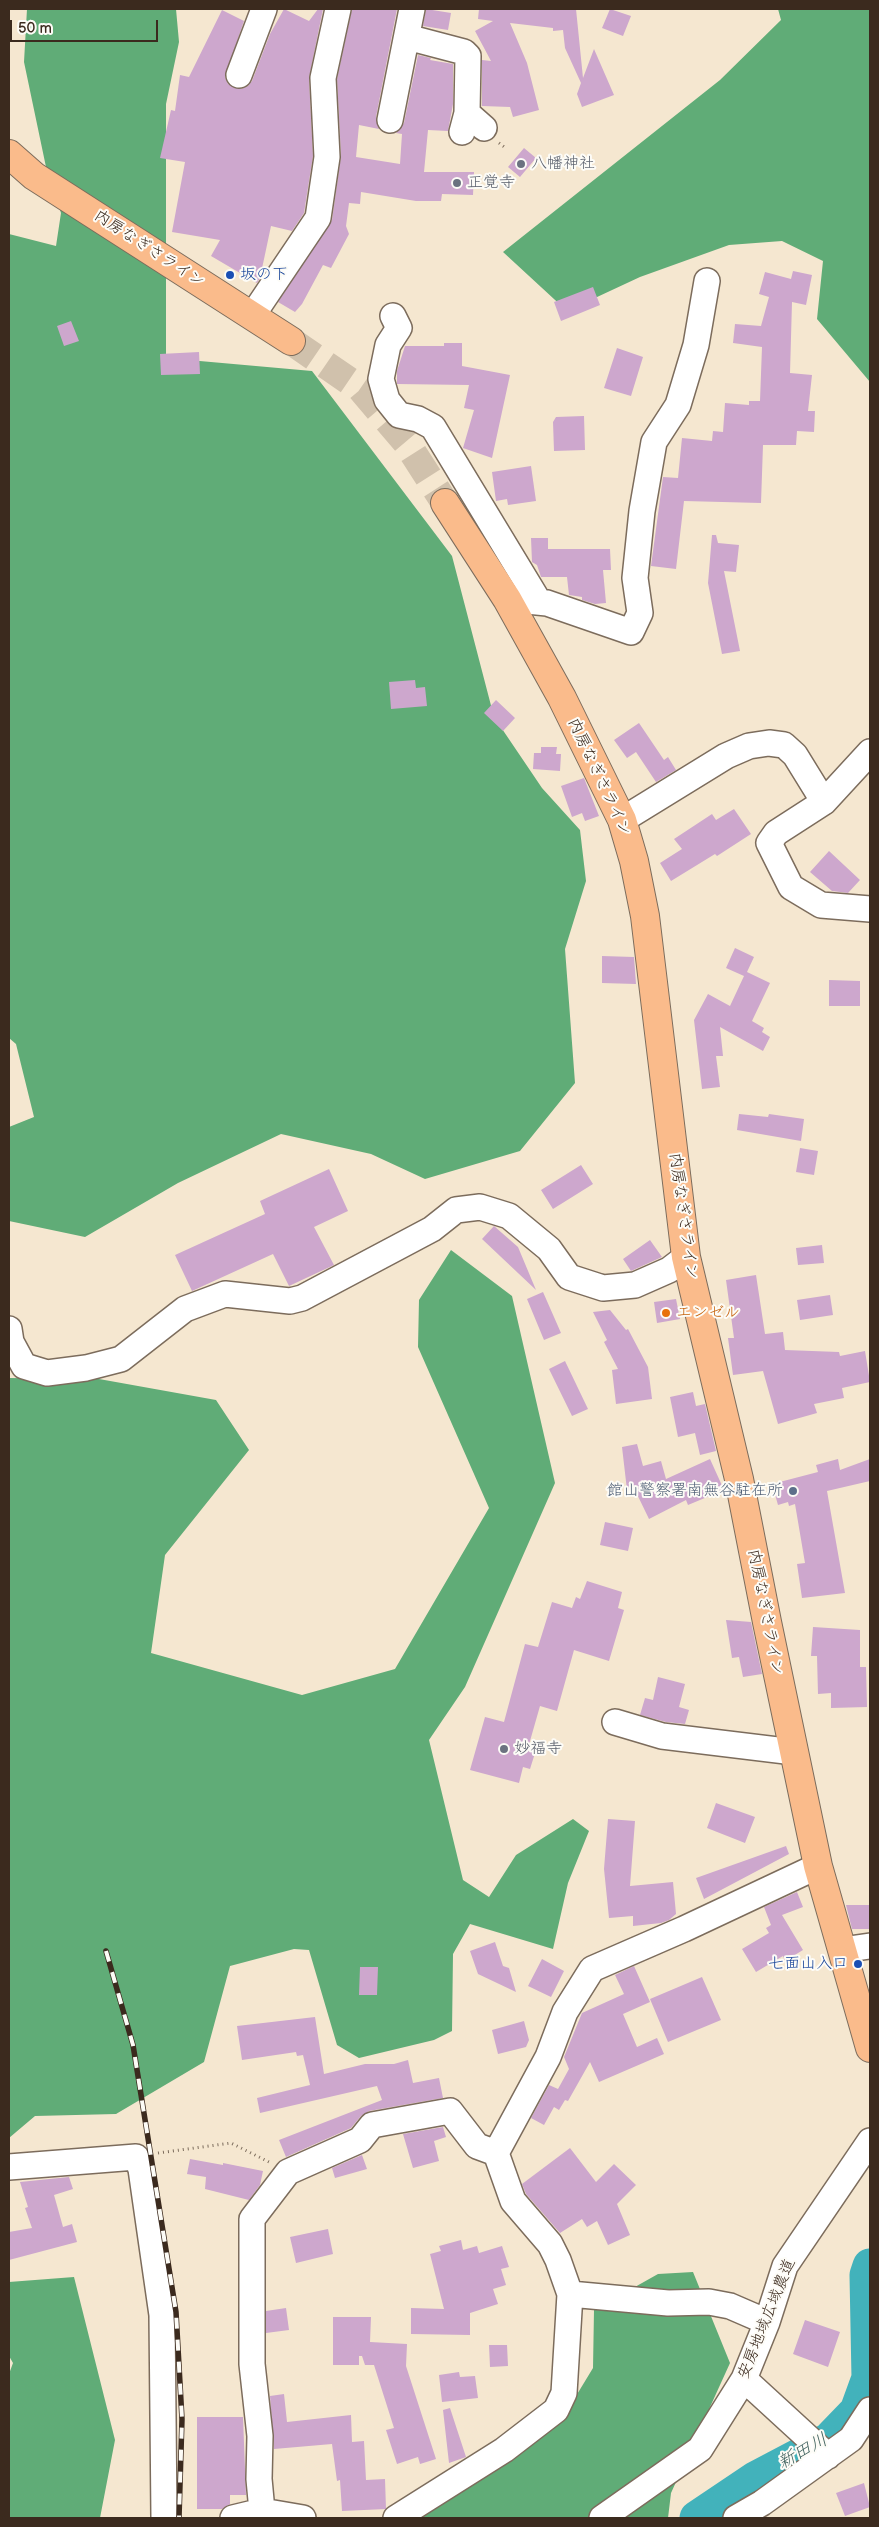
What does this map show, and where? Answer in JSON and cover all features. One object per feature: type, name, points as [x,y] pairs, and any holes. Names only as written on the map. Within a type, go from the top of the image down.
[{"type":"highway","name":"内房なぎさライン","points":[[9,154],[34,176],[291,340]]},
{"type":"highway","name":"内房なぎさライン","points":[[445,504],[507,599],[562,698],[622,820],[634,860],[645,916],[686,1257],[739,1479],[818,1866],[870,2048]]},
{"type":"street","points":[[239,76],[264,9]]},
{"type":"street","points":[[252,316],[318,218],[328,157],[323,78],[338,9]]},
{"type":"street","points":[[390,120],[412,9]]},
{"type":"street","points":[[407,37],[464,52],[468,56],[471,125]]},
{"type":"street","points":[[507,599],[547,603],[631,632],[640,613],[635,578],[642,512],[654,442],[678,405],[696,345],[707,281]]},
{"type":"street","points":[[393,316],[399,328],[388,345],[381,380],[388,400],[399,415],[418,418],[433,426],[539,602]]},
{"type":"street","points":[[622,820],[726,756],[749,746],[768,743],[784,745],[795,754],[824,802]]},
{"type":"street","points":[[870,752],[824,802],[776,833],[769,843],[791,887],[821,904],[870,909]]},
{"type":"street","points":[[9,1329],[11,1342],[24,1366],[47,1373],[86,1368],[121,1359],[185,1309],[225,1294],[290,1301],[302,1298],[432,1229],[456,1210],[480,1207],[509,1216],[549,1249],[569,1277],[603,1288],[635,1285],[669,1270],[686,1257]]},
{"type":"street","points":[[615,1722],[662,1736],[794,1752]]},
{"type":"street","points":[[396,2518],[504,2450],[556,2410],[564,2393],[570,2294],[550,2244],[513,2201],[496,2153],[548,2057],[565,2012],[592,1969],[676,1933],[818,1866]]},
{"type":"street","points":[[842,1950],[870,1946]]},
{"type":"street","points":[[262,2511],[258,2479],[260,2436],[252,2364],[252,2219],[288,2172],[360,2140],[372,2125],[450,2111],[477,2146],[496,2153]]},
{"type":"street","name":"安房地域広域農道","points":[[602,2518],[700,2449],[744,2379],[767,2322],[786,2266],[870,2141]]},
{"type":"street","points":[[9,2167],[136,2157],[141,2169],[162,2316],[164,2517]]},
{"type":"street","points":[[570,2294],[668,2303],[709,2302],[730,2306],[767,2322]]},
{"type":"street","points":[[744,2379],[828,2456]]},
{"type":"street","points":[[736,2518],[762,2503],[851,2439],[870,2410]]},
{"type":"street","points":[[233,2518],[262,2511],[303,2518]]},
{"type":"path","points":[[136,2157],[231,2143],[288,2172]]},
{"type":"green space","points":[[27,9],[176,9],[179,42],[166,104],[166,358],[312,371],[452,556],[494,717],[542,788],[580,830],[586,881],[565,949],[575,1083],[520,1151],[425,1179],[371,1154],[281,1134],[178,1183],[85,1237],[9,1221],[9,1127],[34,1117],[16,1044],[9,1038],[9,234],[56,246],[61,213],[46,167],[24,62]]},
{"type":"green space","points":[[778,9],[870,9],[870,382],[817,319],[823,261],[782,241],[729,245],[640,277],[567,311],[503,252],[720,80],[781,20]]},
{"type":"green space","points":[[451,1250],[512,1296],[555,1483],[465,1687],[429,1740],[463,1880],[489,1897],[516,1855],[573,1819],[589,1831],[568,1883],[553,1949],[470,1924],[453,1954],[452,2031],[434,2040],[359,2058],[337,2045],[309,1950],[294,1949],[230,1966],[204,2062],[116,2114],[35,2116],[9,2138],[9,1378],[99,1379],[216,1400],[249,1450],[165,1555],[151,1653],[302,1695],[395,1669],[489,1508],[418,1347],[419,1300]]},
{"type":"green space","points":[[693,2272],[730,2363],[671,2493],[668,2518],[419,2518],[559,2424],[593,2368],[594,2310],[658,2274]]},
{"type":"green space","points":[[74,2277],[115,2440],[100,2518],[9,2518],[9,2374],[13,2363],[9,2356],[9,2282]]},
{"type":"building","points":[[284,9],[309,21],[318,9],[323,9],[309,78],[313,156],[304,213],[292,231],[271,226],[260,278],[257,283],[211,256],[220,240],[172,232],[185,162],[160,158],[171,110],[175,111],[180,75],[189,77],[222,10],[244,21],[225,77],[228,84],[241,89],[248,86],[252,81],[270,34]]},
{"type":"building","points":[[352,9],[397,9],[376,117],[379,129],[359,125],[356,157],[400,164],[402,134],[396,133],[404,123],[418,55],[431,58],[430,60],[453,64],[453,104],[448,131],[428,130],[424,172],[474,172],[473,195],[442,194],[441,201],[416,201],[361,192],[360,204],[349,203],[346,226],[349,234],[331,268],[323,265],[302,304],[295,312],[278,302],[332,220],[341,156],[337,79]]},
{"type":"building","points":[[426,9],[451,13],[448,30],[423,26]]},
{"type":"building","points":[[479,9],[576,9],[583,78],[594,49],[614,95],[582,107],[577,94],[581,83],[565,48],[563,30],[553,31],[553,28],[510,23],[527,63],[539,110],[513,117],[510,107],[482,106],[482,60],[491,61],[475,31],[493,21],[478,19]]},
{"type":"building","points":[[610,9],[631,16],[623,36],[602,28]]},
{"type":"building","name":"八幡神社","points":[[524,148],[536,158],[520,177],[508,167]]},
{"type":"building","points":[[793,271],[812,275],[806,305],[792,302],[790,373],[812,375],[808,411],[815,411],[814,432],[797,431],[796,445],[763,445],[761,503],[684,501],[676,569],[651,566],[663,477],[678,478],[682,438],[712,441],[713,431],[723,432],[725,403],[749,405],[749,401],[760,401],[762,347],[733,343],[735,324],[761,326],[769,297],[759,294],[765,272],[791,279]]},
{"type":"building","points":[[593,287],[600,305],[561,321],[554,302]]},
{"type":"building","points":[[71,321],[79,341],[64,346],[57,326]]},
{"type":"building","points":[[444,343],[462,343],[462,366],[510,375],[492,458],[463,448],[474,410],[464,408],[469,385],[397,384],[397,371],[405,346],[444,346]]},
{"type":"building","points":[[617,348],[643,357],[631,396],[604,388]]},
{"type":"building","points":[[199,352],[200,374],[161,375],[160,354]]},
{"type":"building","points":[[584,416],[585,450],[554,451],[553,422],[556,417]]},
{"type":"building","points":[[531,466],[536,501],[508,505],[507,499],[496,501],[492,472]]},
{"type":"building","points":[[712,535],[716,535],[718,543],[739,545],[736,572],[724,571],[740,651],[722,654],[708,583]]},
{"type":"building","points":[[531,538],[548,538],[548,549],[610,549],[611,570],[603,570],[606,603],[595,604],[582,600],[582,597],[569,595],[567,577],[541,577],[537,565],[532,562]]},
{"type":"building","points":[[415,680],[416,688],[425,687],[427,706],[391,709],[389,682]]},
{"type":"building","points":[[496,700],[515,718],[503,731],[484,713]]},
{"type":"building","points":[[639,723],[664,760],[668,757],[676,770],[656,782],[636,752],[627,758],[614,740]]},
{"type":"building","points":[[541,747],[557,747],[556,754],[561,754],[560,771],[533,769],[534,753],[541,753]]},
{"type":"building","points":[[584,778],[599,816],[585,821],[582,813],[572,817],[561,786]]},
{"type":"building","points":[[734,809],[751,834],[717,856],[715,854],[671,881],[660,863],[682,849],[674,839],[712,814],[716,820]]},
{"type":"building","points":[[829,851],[860,880],[848,893],[832,891],[810,872]]},
{"type":"building","points":[[735,948],[754,957],[747,972],[770,983],[752,1021],[764,1028],[762,1032],[770,1037],[763,1051],[720,1027],[723,1056],[716,1056],[720,1087],[702,1089],[694,1020],[708,994],[730,1006],[744,976],[726,968]]},
{"type":"building","points":[[602,956],[634,957],[636,984],[602,983]]},
{"type":"building","points":[[829,980],[860,981],[860,1006],[829,1006]]},
{"type":"building","points":[[739,1114],[768,1117],[769,1114],[804,1119],[801,1141],[737,1130]]},
{"type":"building","points":[[800,1148],[818,1151],[814,1175],[796,1172]]},
{"type":"building","points":[[581,1165],[593,1184],[553,1209],[541,1190]]},
{"type":"building","points":[[329,1169],[348,1211],[314,1227],[334,1265],[289,1286],[273,1254],[192,1291],[175,1255],[265,1214],[260,1201]]},
{"type":"building","points":[[494,1226],[518,1247],[536,1290],[482,1239]]},
{"type":"building","points":[[650,1240],[662,1257],[631,1271],[623,1259]]},
{"type":"building","points":[[822,1245],[824,1263],[798,1265],[796,1248]]},
{"type":"building","points":[[756,1275],[765,1334],[783,1332],[785,1350],[839,1352],[840,1356],[865,1351],[870,1382],[842,1388],[844,1398],[814,1404],[817,1413],[778,1424],[763,1371],[733,1375],[728,1338],[734,1338],[726,1280]]},
{"type":"building","points":[[543,1292],[561,1333],[544,1340],[527,1299]]},
{"type":"building","points":[[830,1295],[833,1315],[800,1320],[797,1300]]},
{"type":"building","points":[[676,1299],[680,1319],[657,1323],[654,1302]]},
{"type":"building","points":[[610,1310],[626,1330],[628,1329],[648,1367],[652,1399],[616,1404],[612,1370],[618,1369],[604,1342],[607,1340],[593,1312]]},
{"type":"building","points":[[565,1361],[588,1409],[572,1416],[549,1369]]},
{"type":"building","points":[[693,1392],[696,1406],[705,1404],[716,1451],[700,1455],[695,1433],[678,1437],[670,1397]]},
{"type":"building","points":[[637,1444],[643,1466],[661,1461],[666,1479],[710,1459],[724,1490],[688,1505],[686,1500],[649,1519],[634,1488],[627,1490],[622,1447]]},
{"type":"building","points":[[838,1459],[840,1470],[870,1459],[870,1481],[827,1491],[845,1593],[802,1598],[797,1564],[805,1563],[795,1504],[789,1506],[788,1502],[778,1505],[772,1484],[818,1472],[816,1465]]},
{"type":"building","points":[[605,1522],[633,1528],[628,1551],[600,1545]]},
{"type":"building","points":[[587,1581],[622,1592],[618,1608],[624,1610],[609,1661],[574,1650],[557,1711],[540,1706],[528,1748],[536,1750],[530,1769],[523,1767],[519,1783],[470,1770],[485,1717],[504,1722],[525,1644],[538,1647],[552,1602],[572,1608],[576,1597],[580,1599]]},
{"type":"building","points":[[726,1620],[751,1622],[762,1674],[743,1677],[739,1657],[732,1658]]},
{"type":"building","points":[[813,1627],[860,1630],[860,1667],[866,1667],[867,1707],[831,1708],[831,1693],[818,1694],[817,1656],[811,1656]]},
{"type":"building","points":[[658,1677],[685,1684],[679,1707],[689,1710],[685,1724],[666,1722],[640,1715],[645,1698],[653,1700]]},
{"type":"building","points":[[716,1803],[755,1817],[745,1843],[707,1828]]},
{"type":"building","points":[[608,1819],[635,1821],[630,1886],[673,1882],[676,1914],[669,1920],[661,1923],[633,1926],[633,1916],[609,1918],[604,1869]]},
{"type":"building","points":[[786,1846],[789,1854],[704,1899],[696,1878]]},
{"type":"building","points":[[797,1892],[803,1907],[782,1915],[803,1950],[785,1961],[783,1956],[756,1972],[742,1949],[769,1933],[766,1928],[771,1925],[764,1907]]},
{"type":"building","points":[[846,1905],[870,1905],[870,1929],[852,1929]]},
{"type":"building","points":[[495,1942],[503,1966],[509,1968],[516,1992],[478,1974],[470,1951]]},
{"type":"building","points":[[542,1959],[564,1971],[551,1997],[528,1986]]},
{"type":"building","points":[[634,1966],[650,2002],[623,2014],[637,2047],[657,2038],[664,2054],[599,2082],[590,2062],[568,2101],[565,2100],[559,2110],[554,2107],[544,2125],[531,2118],[549,2085],[558,2089],[569,2069],[564,2057],[582,2013],[624,1994],[615,1975]]},
{"type":"building","points":[[360,1967],[378,1967],[377,1995],[359,1995]]},
{"type":"building","points":[[702,1977],[721,2020],[668,2042],[650,1999]]},
{"type":"building","points":[[315,2017],[324,2074],[365,2064],[394,2064],[408,2060],[413,2083],[439,2078],[443,2098],[369,2111],[361,2116],[351,2128],[286,2157],[279,2140],[382,2100],[377,2086],[260,2113],[257,2098],[310,2085],[303,2055],[297,2056],[296,2052],[242,2060],[237,2026]]},
{"type":"building","points":[[524,2021],[529,2040],[526,2047],[498,2054],[492,2030]]},
{"type":"building","points":[[443,2127],[446,2137],[434,2141],[439,2161],[413,2168],[403,2134]]},
{"type":"building","points":[[570,2148],[596,2182],[614,2164],[636,2185],[617,2204],[630,2235],[608,2245],[597,2221],[587,2227],[582,2219],[560,2233],[526,2194],[522,2184]]},
{"type":"building","points":[[362,2155],[367,2169],[335,2178],[332,2168]]},
{"type":"building","points":[[190,2159],[263,2171],[260,2185],[249,2200],[205,2189],[206,2177],[187,2174]]},
{"type":"building","points":[[69,2177],[73,2189],[54,2195],[63,2227],[72,2224],[77,2242],[9,2260],[9,2232],[32,2228],[25,2208],[28,2207],[20,2182]]},
{"type":"building","points":[[328,2229],[333,2254],[296,2263],[290,2237]]},
{"type":"building","points":[[461,2240],[463,2250],[477,2246],[479,2253],[502,2246],[509,2267],[501,2269],[506,2285],[493,2289],[498,2304],[470,2313],[470,2335],[411,2334],[411,2308],[444,2309],[430,2254],[441,2251],[439,2246]]},
{"type":"building","points":[[286,2308],[289,2330],[266,2333],[266,2311]]},
{"type":"building","points":[[333,2317],[371,2317],[370,2342],[407,2344],[406,2366],[436,2459],[420,2464],[418,2457],[397,2464],[386,2430],[394,2428],[374,2365],[365,2365],[362,2356],[359,2356],[359,2365],[333,2365]]},
{"type":"building","points":[[805,2320],[840,2332],[828,2367],[793,2354]]},
{"type":"building","points":[[489,2345],[507,2345],[508,2366],[490,2367]]},
{"type":"building","points":[[459,2372],[460,2377],[475,2376],[478,2398],[442,2402],[439,2375]]},
{"type":"building","points":[[284,2394],[287,2422],[351,2415],[352,2442],[364,2441],[366,2480],[385,2479],[386,2509],[342,2511],[340,2480],[337,2481],[332,2444],[274,2449],[270,2396]]},
{"type":"building","points":[[450,2408],[466,2457],[449,2463],[443,2410]]},
{"type":"building","points":[[197,2417],[243,2417],[246,2495],[230,2495],[230,2504],[222,2509],[197,2509]]},
{"type":"building","points":[[864,2483],[870,2507],[845,2516],[836,2493]]},
{"type":"waterway","name":"新田川","points":[[697,2518],[755,2479],[829,2440],[857,2411],[869,2378],[867,2275],[870,2266]]},
{"type":"tunnel","points":[[291,341],[361,389],[406,442],[445,503]]},
{"type":"railway","points":[[106,1951],[133,2045],[176,2312],[182,2419],[179,2518]]},
{"type":"place","name":"八幡神社","points":[[521,164]]},
{"type":"place","name":"正覚寺","points":[[457,183]]},
{"type":"place","name":"坂の下","points":[[230,275]]},
{"type":"place","name":"エンゼル","points":[[666,1313]]},
{"type":"place","name":"館山警察署南無谷駐在所","points":[[793,1491]]},
{"type":"place","name":"妙福寺","points":[[504,1749]]},
{"type":"place","name":"七面山入口","points":[[858,1964]]}]
